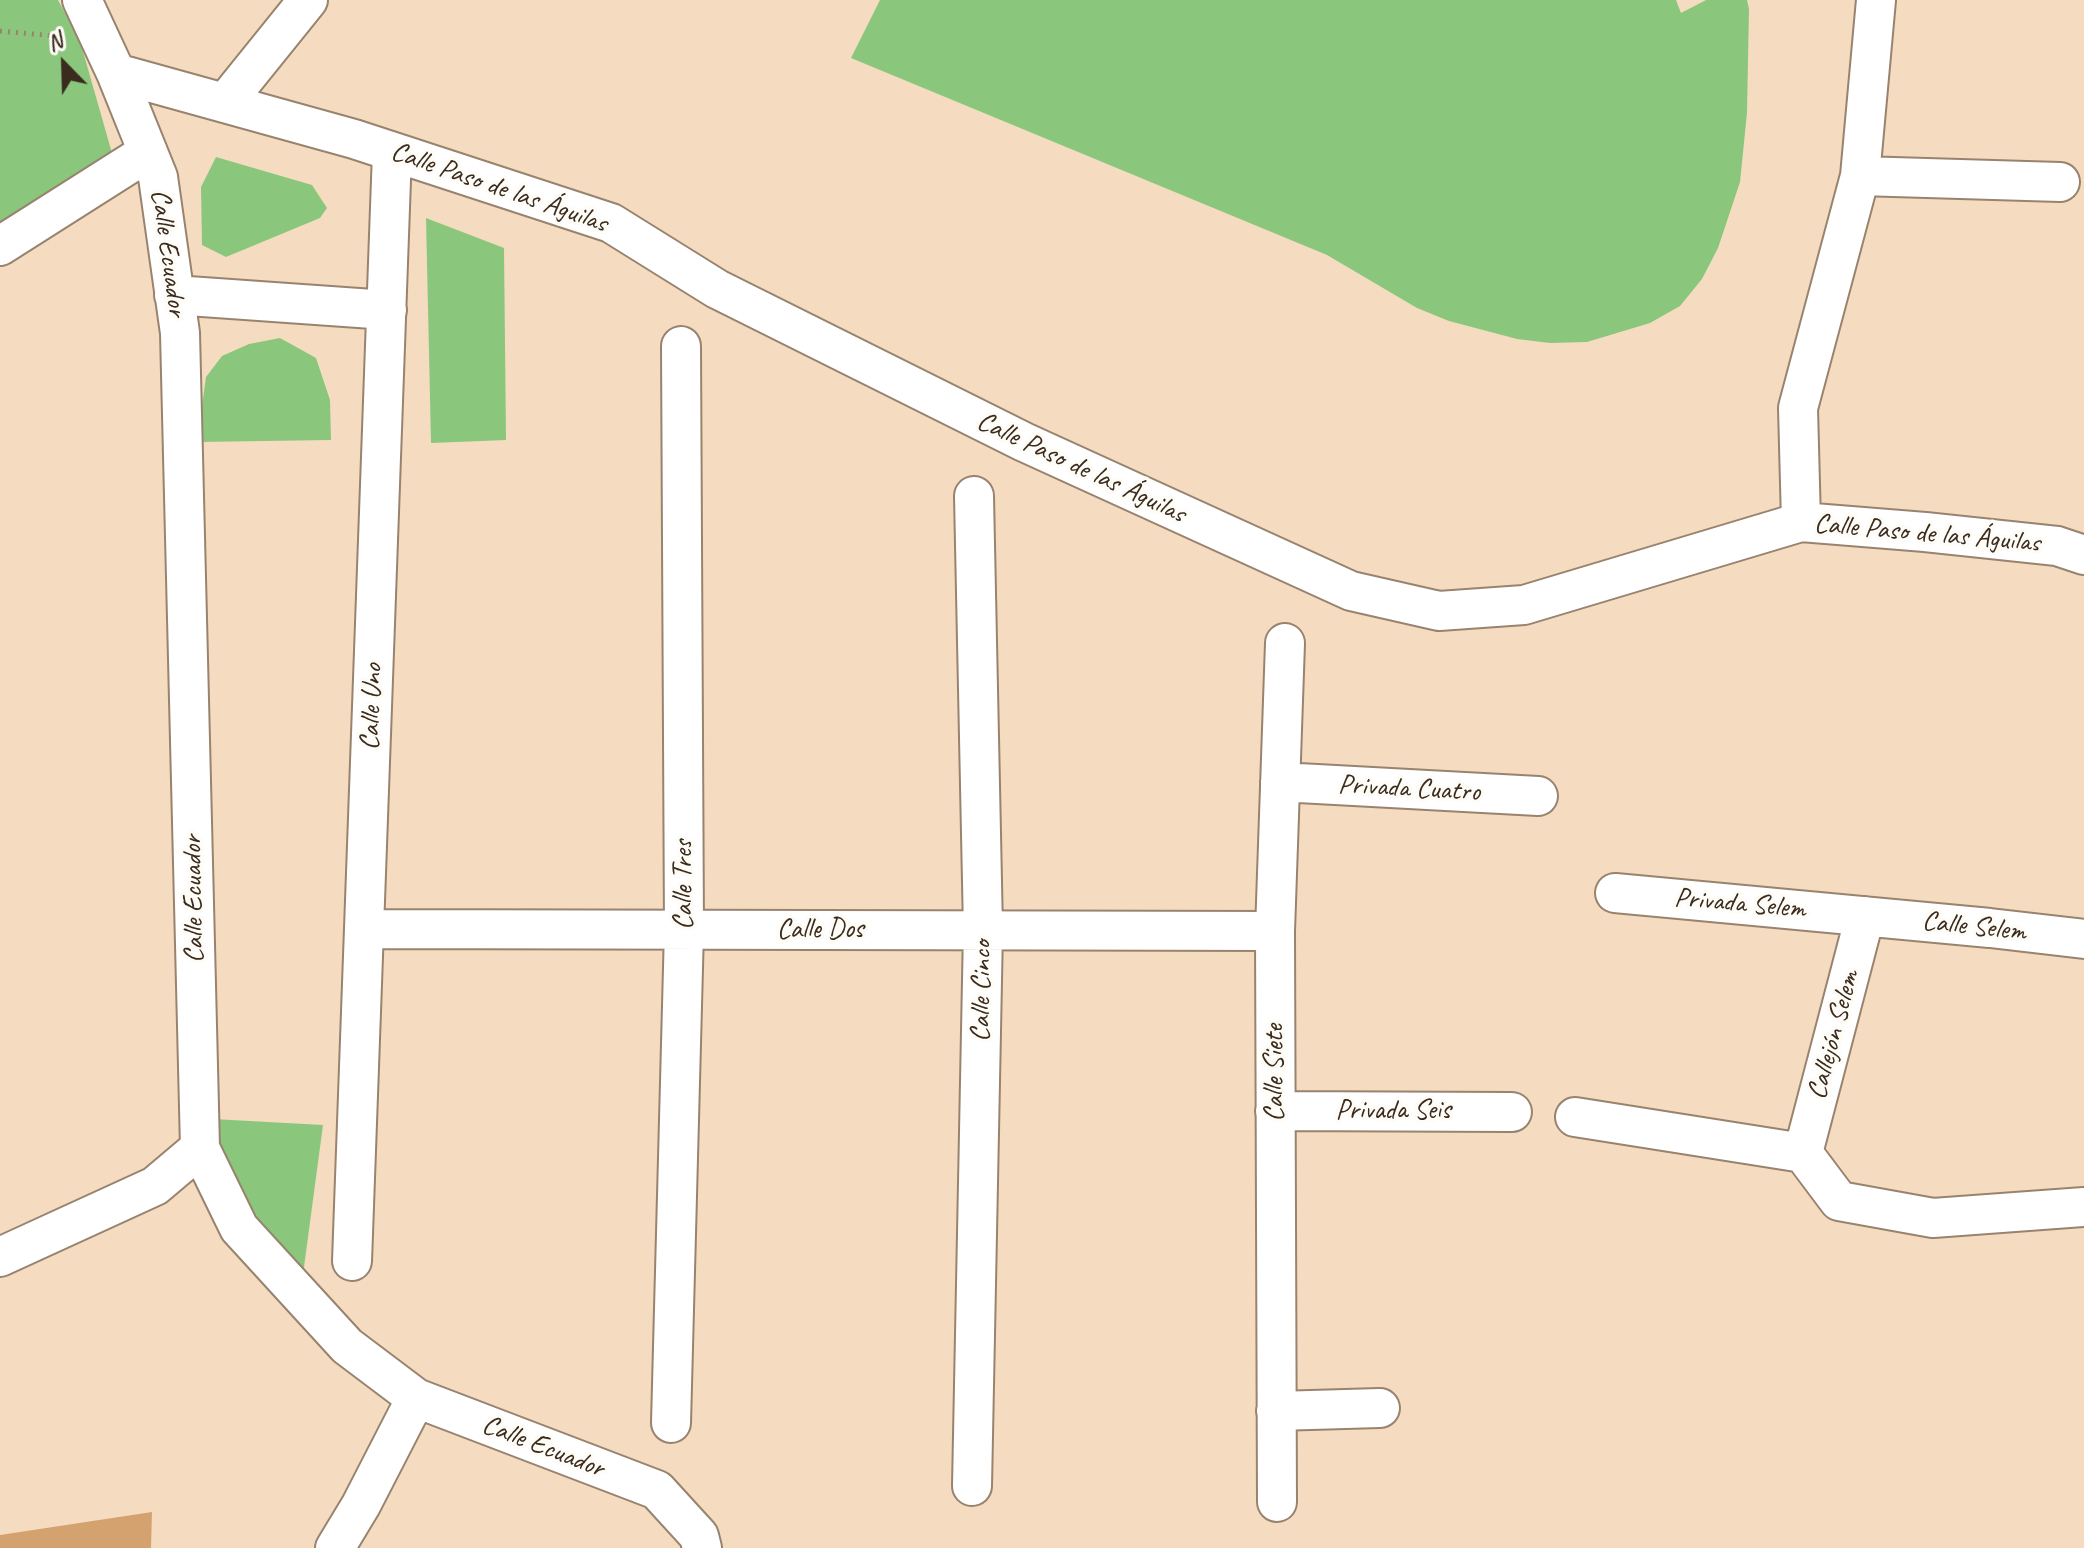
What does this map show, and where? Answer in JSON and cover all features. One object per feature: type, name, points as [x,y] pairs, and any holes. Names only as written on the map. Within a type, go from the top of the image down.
[{"type":"street","name":"Calle Ecuador","points":[[82,0],[158,177],[180,333],[200,1148],[239,1228],[347,1346],[416,1398],[657,1490],[699,1536],[702,1548]]},
{"type":"street","points":[[225,103],[308,0]]},
{"type":"street","points":[[1801,522],[1798,408],[1860,176],[1876,0]]},
{"type":"street","name":"Calle Paso de las Águilas","points":[[109,57],[225,103],[392,152],[611,223],[717,289],[1024,442],[1351,591],[1439,611],[1524,605],[1801,522],[2057,546],[2084,555]]},
{"type":"street","points":[[0,246],[148,152]]},
{"type":"street","name":"Calle Uno","points":[[352,1261],[392,152]]},
{"type":"street","points":[[1860,176],[2060,182]]},
{"type":"street","points":[[174,295],[387,310]]},
{"type":"street","name":"Calle Tres","points":[[671,1423],[684,930],[681,346]]},
{"type":"street","name":"Calle Cinco","points":[[972,1486],[983,930],[974,496]]},
{"type":"street","name":"Calle Siete","points":[[1277,1502],[1275,931],[1285,643]]},
{"type":"street","name":"Privada Cuatro","points":[[1280,782],[1538,796]]},
{"type":"street","name":"Privada Selem","points":[[1615,893],[1865,916]]},
{"type":"street","name":"Calle Selem","points":[[1865,916],[2084,939]]},
{"type":"street","name":"Callejón Selem","points":[[1803,1153],[1865,916]]},
{"type":"street","name":"Calle Dos","points":[[364,929],[1275,931]]},
{"type":"street","name":"Privada Seis","points":[[1275,1111],[1512,1112]]},
{"type":"street","points":[[1575,1117],[1803,1153],[1839,1201],[1933,1218],[2084,1207]]},
{"type":"street","points":[[0,1257],[155,1186],[200,1148]]},
{"type":"street","points":[[335,1548],[361,1505],[416,1398]]},
{"type":"street","points":[[1276,1411],[1380,1408]]},
{"type":"path","points":[[0,31],[109,57]]},
{"type":"green space","points":[[0,0],[58,0],[80,41],[112,153],[0,222]]},
{"type":"green space","points":[[880,0],[1676,0],[1681,13],[1706,0],[1747,0],[1747,113],[1740,182],[1718,248],[1702,279],[1680,306],[1650,323],[1587,342],[1550,343],[1517,339],[1449,321],[1417,308],[1327,255],[851,58]]},
{"type":"green space","points":[[216,157],[312,185],[327,208],[320,218],[226,257],[202,245],[201,187]]},
{"type":"green space","points":[[426,218],[504,248],[506,440],[431,443]]},
{"type":"green space","points":[[280,338],[316,358],[330,400],[331,440],[197,442],[206,377],[222,356],[249,344]]},
{"type":"green space","points":[[213,1119],[323,1125],[302,1282],[243,1217],[211,1149]]},
{"type":"building","points":[[152,1512],[151,1548],[0,1548],[0,1535]]}]
